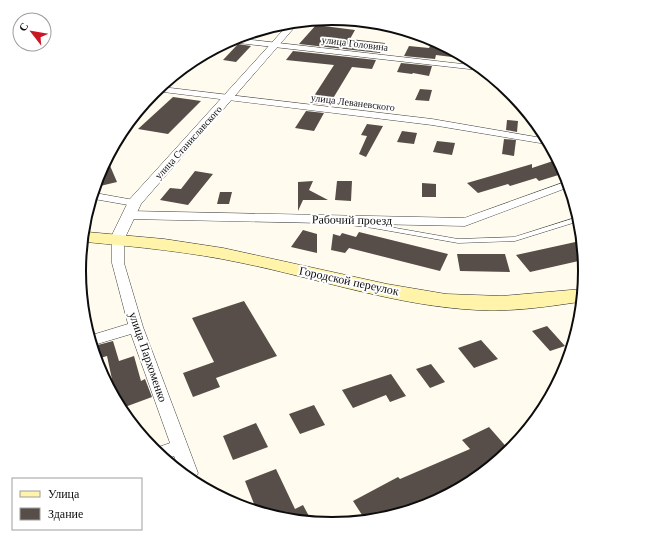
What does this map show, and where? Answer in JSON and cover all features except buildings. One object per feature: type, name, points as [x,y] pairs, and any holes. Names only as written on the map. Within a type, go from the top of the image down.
[{"type":"main road","points":[[89,237],[118,239]]},
{"type":"main road","name":"Городской переулок","points":[[118,239],[242,257],[416,296],[476,303],[524,302],[577,295]]},
{"type":"street","name":"улица Станиславского","points":[[118,239],[134,203],[287,30]]},
{"type":"street","name":"улица Головина","points":[[245,41],[471,67]]},
{"type":"street","name":"улица Леваневского","points":[[166,90],[432,122],[541,141]]},
{"type":"street","name":"Рабочий проезд","points":[[129,215],[465,222],[563,186]]},
{"type":"street","points":[[98,197],[134,203]]},
{"type":"street","name":"улица Пархоменко","points":[[118,239],[118,263],[136,327],[178,447],[188,469]]},
{"type":"street","points":[[96,339],[136,327]]},
{"type":"street","points":[[166,452],[178,447]]},
{"type":"lane","points":[[327,219],[458,241],[515,239],[573,221]]}]
